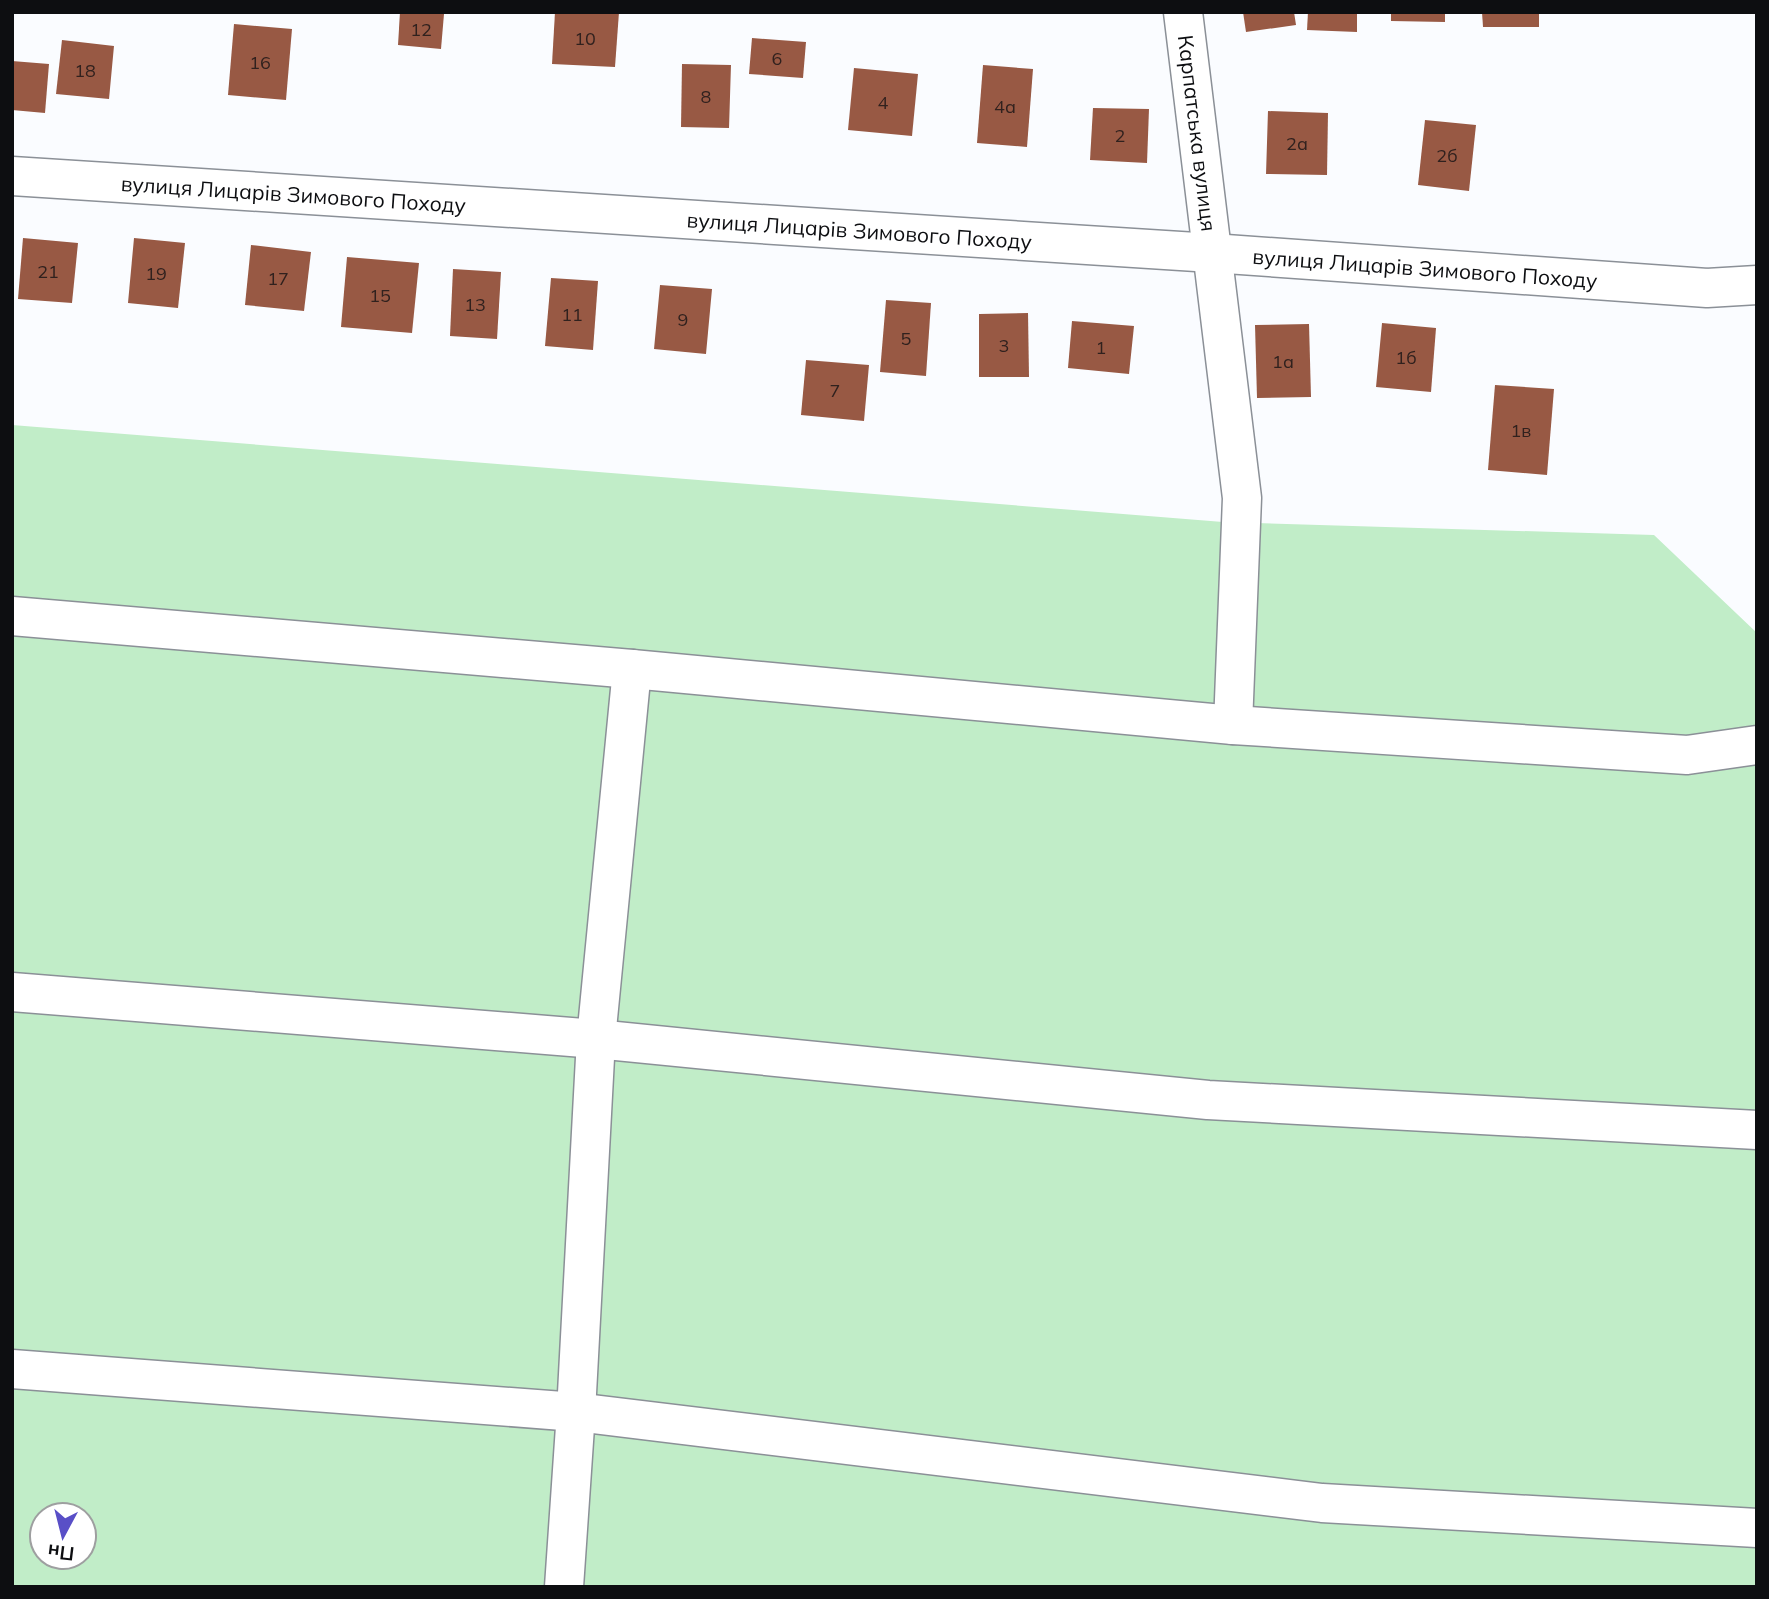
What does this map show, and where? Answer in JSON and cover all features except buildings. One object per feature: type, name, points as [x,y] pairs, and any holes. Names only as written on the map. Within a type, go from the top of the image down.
[{"type":"street","name":"Карпатська вулиця","points":[[1183,12],[1242,498],[1233,725]]},
{"type":"street","name":"вулиця Лицарів Зимового Походу","points":[[12,176],[1212,253],[1707,288],[1757,285]]},
{"type":"street","points":[[12,616],[632,669],[1233,725],[1687,755],[1757,745]]},
{"type":"street","points":[[564,1587],[596,1039],[632,669]]},
{"type":"street","points":[[12,992],[596,1039],[1208,1100],[1757,1130]]},
{"type":"street","points":[[12,1369],[576,1412],[1322,1503],[1757,1528]]},
{"type":"green space","points":[[12,425],[1223,522],[1654,535],[1757,633],[1757,1587],[12,1587]]}]
